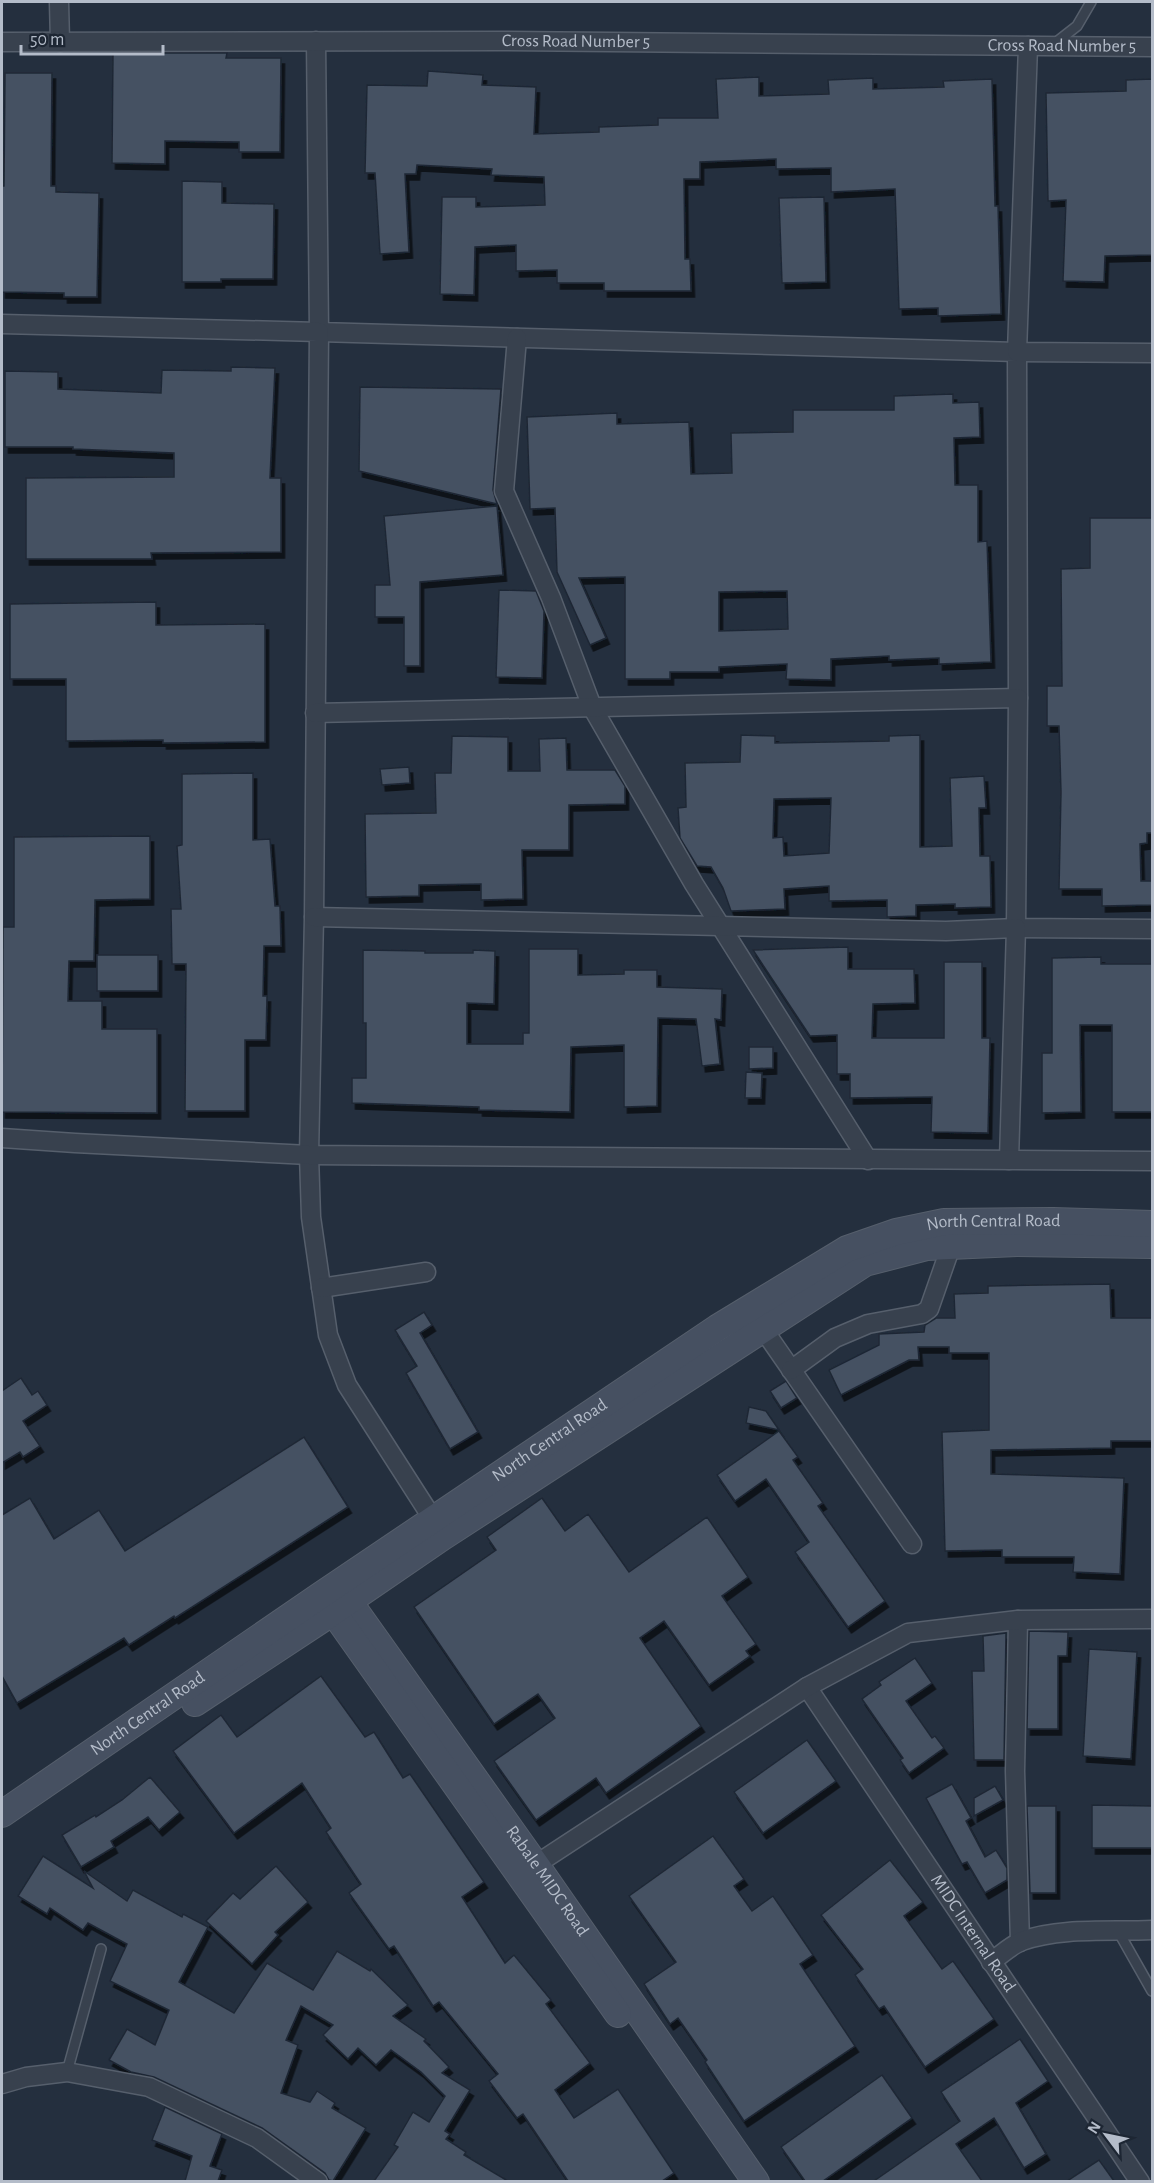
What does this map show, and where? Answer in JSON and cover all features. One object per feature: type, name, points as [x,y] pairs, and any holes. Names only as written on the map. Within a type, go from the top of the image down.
[{"type":"main road","name":"North Central Road","points":[[2,1830],[438,1528],[717,1328],[847,1249],[896,1232],[944,1222],[1053,1221],[1152,1224]]},
{"type":"main road","name":"North Central Road","points":[[438,1528],[763,1329],[865,1263],[927,1246],[1017,1243],[1152,1245]]},
{"type":"main road","name":"North Central Road","points":[[2,1814],[335,1598]]},
{"type":"main road","name":"Rabale MIDC Road","points":[[335,1598],[685,2094],[756,2181]]},
{"type":"main road","name":"Rabale MIDC Road","points":[[685,2094],[736,2181]]},
{"type":"street","points":[[59,2],[60,42]]},
{"type":"street","points":[[316,41],[319,332],[314,917],[309,1155],[311,1217],[328,1335],[347,1385],[438,1528]]},
{"type":"street","name":"Cross Road Number 5","points":[[2,42],[316,41],[1152,47]]},
{"type":"street","points":[[1010,1160],[1016,928],[1018,698],[1017,352],[1028,46]]},
{"type":"street","points":[[2,324],[1017,352],[1152,353]]},
{"type":"street","points":[[517,338],[504,491],[551,597],[592,707],[661,829],[868,1160]]},
{"type":"street","points":[[315,713],[1018,698]]},
{"type":"street","points":[[314,917],[946,931],[1016,928],[1152,929]]},
{"type":"street","points":[[2,1138],[309,1155],[1152,1161]]},
{"type":"street","points":[[791,1370],[835,1338],[868,1324],[922,1314],[929,1309],[951,1246]]},
{"type":"street","points":[[321,1288],[426,1272]]},
{"type":"street","points":[[763,1329],[912,1544]]},
{"type":"street","points":[[528,1870],[807,1687],[908,1633],[1018,1620],[1152,1619]]},
{"type":"street","points":[[1018,1620],[1015,1771],[1020,1942]]},
{"type":"street","name":"MIDC Internal Road","points":[[807,1687],[1140,2181]]},
{"type":"street","points":[[991,1962],[1020,1942],[1058,1933],[1152,1930]]},
{"type":"street","points":[[2,2084],[26,2077],[67,2072],[149,2087],[256,2138],[318,2181]]},
{"type":"lane","points":[[1052,46],[1077,26],[1091,2]]},
{"type":"lane","points":[[1118,1931],[1152,1990]]},
{"type":"lane","points":[[67,2072],[101,1949]]},
{"type":"building","points":[[113,53],[227,53],[226,58],[281,58],[280,152],[239,152],[239,142],[165,141],[165,164],[112,163]]},
{"type":"building","points":[[428,71],[483,75],[482,85],[536,87],[534,134],[599,132],[599,127],[658,125],[658,118],[718,118],[716,79],[759,77],[759,96],[829,94],[828,80],[873,78],[873,89],[944,87],[943,81],[992,79],[995,206],[998,206],[1001,314],[938,316],[938,308],[899,309],[895,189],[831,192],[831,168],[776,169],[776,159],[700,162],[700,179],[684,179],[685,259],[690,259],[691,291],[604,291],[604,283],[557,283],[557,270],[516,271],[516,245],[475,247],[474,295],[440,294],[442,197],[476,197],[476,207],[545,205],[544,177],[491,175],[492,169],[417,165],[416,174],[405,174],[409,252],[380,254],[375,173],[365,173],[367,85],[427,86]]},
{"type":"building","points":[[5,73],[52,73],[51,186],[56,186],[56,192],[99,193],[97,297],[64,297],[64,293],[2,292]]},
{"type":"building","points":[[1152,79],[1152,255],[1105,256],[1104,282],[1063,281],[1066,200],[1048,201],[1046,93],[1126,91],[1126,80]]},
{"type":"building","points":[[182,181],[222,182],[222,203],[274,204],[273,279],[182,282]]},
{"type":"building","points":[[824,197],[826,282],[782,283],[779,198]]},
{"type":"building","points":[[231,367],[275,368],[270,478],[281,478],[281,552],[151,553],[152,559],[26,559],[26,478],[174,477],[174,453],[73,449],[73,447],[5,447],[5,371],[58,372],[58,389],[161,393],[162,370],[231,371]]},
{"type":"building","points":[[360,387],[501,389],[493,490],[497,504],[359,471]]},
{"type":"building","points":[[953,394],[953,403],[979,402],[980,437],[954,438],[955,485],[978,485],[978,542],[987,541],[991,662],[939,664],[939,658],[889,660],[889,656],[831,659],[831,680],[786,679],[787,664],[719,667],[719,672],[670,672],[670,679],[625,679],[625,577],[579,578],[606,638],[590,645],[557,572],[555,508],[530,509],[527,417],[617,413],[617,424],[689,422],[691,474],[732,473],[731,433],[793,432],[793,410],[894,410],[894,396]],"holes":[[[787,591],[788,629],[719,631],[719,592]]]},
{"type":"building","points":[[497,506],[503,575],[420,582],[420,666],[404,666],[404,617],[375,617],[375,585],[390,585],[384,516]]},
{"type":"building","points":[[1090,518],[1152,518],[1152,833],[1147,833],[1147,843],[1140,844],[1141,881],[1152,881],[1152,905],[1102,906],[1102,889],[1059,889],[1061,792],[1059,726],[1047,726],[1047,686],[1062,686],[1061,569],[1090,568]]},
{"type":"building","points":[[499,590],[536,591],[544,611],[542,678],[496,677]]},
{"type":"building","points":[[156,602],[156,625],[265,624],[265,742],[66,741],[66,679],[10,679],[10,604]]},
{"type":"building","points":[[741,735],[775,736],[775,743],[889,741],[889,736],[920,735],[920,847],[952,846],[950,778],[984,776],[986,808],[979,808],[980,856],[990,856],[991,907],[955,908],[955,904],[916,905],[916,916],[887,917],[887,900],[829,901],[829,886],[784,889],[785,909],[731,911],[723,888],[711,867],[697,866],[680,838],[678,808],[686,807],[685,763],[740,762]],"holes":[[[831,798],[829,853],[784,856],[783,837],[773,838],[774,799]]]},
{"type":"building","points":[[452,736],[508,737],[508,771],[540,771],[539,739],[566,738],[567,770],[615,770],[625,786],[625,804],[569,805],[569,850],[522,850],[523,899],[481,900],[481,884],[419,885],[419,896],[366,897],[365,814],[436,813],[435,773],[451,773]]},
{"type":"building","points":[[409,767],[410,783],[382,785],[380,769]]},
{"type":"building","points":[[253,773],[253,840],[270,839],[275,906],[280,906],[281,946],[264,946],[263,996],[267,996],[266,1040],[245,1040],[245,1111],[185,1111],[186,964],[172,964],[171,909],[181,909],[177,846],[182,845],[182,774]]},
{"type":"building","points":[[150,836],[150,899],[95,900],[94,961],[69,961],[68,1001],[102,1001],[102,1029],[157,1029],[157,1113],[2,1112],[3,927],[14,927],[14,837]]},
{"type":"building","points":[[848,947],[848,969],[914,969],[915,1003],[873,1004],[872,1038],[944,1038],[944,962],[982,962],[982,1038],[990,1038],[988,1133],[931,1132],[932,1097],[850,1098],[850,1074],[837,1074],[837,1035],[810,1036],[753,950]]},
{"type":"building","points":[[529,949],[578,949],[578,975],[624,974],[624,970],[657,970],[657,987],[722,989],[721,1020],[715,1019],[720,1064],[702,1066],[696,1019],[658,1018],[657,1106],[624,1107],[624,1045],[571,1047],[570,1112],[352,1103],[352,1078],[366,1078],[363,950],[425,951],[425,953],[495,951],[494,1004],[467,1003],[467,1044],[523,1044],[523,1033],[529,1033]]},
{"type":"building","points":[[97,955],[158,955],[158,991],[97,991]]},
{"type":"building","points":[[1101,957],[1101,964],[1152,964],[1152,1112],[1112,1112],[1112,1025],[1080,1025],[1081,1112],[1042,1113],[1042,1053],[1052,1053],[1052,958]]},
{"type":"building","points":[[749,1047],[773,1047],[773,1068],[749,1069]]},
{"type":"building","points":[[746,1072],[762,1073],[761,1098],[745,1098]]},
{"type":"building","points":[[1110,1284],[1111,1318],[1152,1318],[1152,1441],[1111,1441],[1111,1448],[991,1450],[991,1474],[1124,1478],[1120,1574],[1073,1572],[1074,1557],[1002,1557],[1002,1550],[945,1551],[942,1432],[989,1430],[989,1353],[949,1353],[949,1347],[918,1347],[919,1360],[909,1360],[841,1395],[829,1370],[879,1345],[879,1334],[924,1332],[925,1325],[936,1318],[955,1318],[954,1294],[988,1293],[988,1286]]},
{"type":"building","points":[[424,1312],[432,1325],[420,1333],[478,1432],[450,1449],[406,1373],[417,1366],[395,1330]]},
{"type":"building","points":[[21,1378],[32,1395],[38,1391],[47,1405],[23,1421],[40,1446],[23,1457],[20,1452],[2,1463],[2,1391]]},
{"type":"building","points":[[786,1381],[797,1398],[781,1408],[770,1391]]},
{"type":"building","points":[[749,1407],[766,1411],[779,1430],[746,1423]]},
{"type":"building","points":[[779,1431],[798,1457],[793,1460],[823,1503],[818,1506],[885,1601],[848,1627],[795,1552],[809,1542],[766,1479],[735,1501],[717,1475]]},
{"type":"building","points":[[304,1437],[348,1507],[175,1618],[174,1616],[129,1645],[124,1638],[17,1703],[2,1676],[2,1515],[30,1498],[54,1539],[99,1510],[125,1551]]},
{"type":"building","points":[[542,1498],[565,1531],[588,1514],[629,1572],[707,1517],[748,1577],[722,1596],[756,1644],[746,1651],[750,1656],[709,1685],[664,1621],[640,1638],[701,1726],[606,1793],[596,1778],[536,1820],[494,1761],[555,1718],[538,1694],[494,1724],[414,1607],[496,1550],[487,1537]]},
{"type":"building","points":[[1029,1631],[1068,1632],[1067,1656],[1058,1656],[1058,1729],[1027,1729]]},
{"type":"building","points":[[1006,1633],[1004,1760],[974,1760],[972,1671],[984,1671],[983,1636]]},
{"type":"building","points":[[1089,1649],[1137,1652],[1131,1759],[1083,1756]]},
{"type":"building","points":[[915,1658],[932,1683],[906,1701],[932,1738],[935,1736],[944,1748],[909,1773],[900,1760],[903,1758],[862,1699],[881,1685],[879,1682]]},
{"type":"building","points":[[321,1676],[365,1737],[374,1732],[403,1778],[410,1774],[484,1882],[462,1897],[505,1963],[514,1955],[551,2000],[546,2004],[590,2063],[555,2090],[574,2118],[618,2089],[674,2173],[662,2181],[568,2181],[523,2114],[517,2118],[489,2081],[498,2074],[439,2002],[433,2006],[394,1946],[389,1949],[349,1893],[361,1884],[326,1832],[331,1828],[302,1783],[234,1833],[173,1751],[221,1715],[237,1737]]},
{"type":"building","points":[[807,1740],[836,1781],[763,1833],[734,1792]]},
{"type":"building","points":[[150,1777],[180,1812],[159,1830],[148,1817],[111,1841],[114,1847],[81,1867],[62,1835],[122,1800]]},
{"type":"building","points":[[952,1784],[971,1818],[966,1821],[985,1857],[996,1850],[1007,1868],[1007,1880],[985,1893],[967,1862],[962,1864],[926,1798]]},
{"type":"building","points":[[995,1786],[1003,1800],[974,1816],[974,1798]]},
{"type":"building","points":[[1092,1805],[1152,1806],[1152,1848],[1092,1848]]},
{"type":"building","points":[[1027,1806],[1056,1806],[1056,1893],[1030,1893]]},
{"type":"building","points":[[713,1836],[744,1879],[734,1886],[752,1911],[773,1896],[813,1955],[800,1964],[855,2046],[744,2121],[678,2018],[670,2024],[644,1984],[676,1962],[629,1896]]},
{"type":"building","points":[[43,1856],[93,1888],[84,1871],[127,1901],[133,1890],[182,1917],[183,1914],[208,1927],[179,1982],[234,2013],[267,1963],[313,1990],[337,1951],[370,1971],[371,1969],[408,2005],[393,2016],[426,2039],[424,2041],[449,2067],[442,2073],[470,2090],[445,2131],[450,2134],[446,2139],[466,2152],[464,2155],[508,2181],[374,2181],[398,2147],[394,2145],[413,2112],[429,2122],[445,2096],[421,2072],[391,2050],[376,2065],[358,2048],[348,2059],[323,2035],[333,2025],[301,2006],[286,2040],[298,2045],[281,2093],[310,2102],[317,2091],[335,2103],[332,2108],[366,2128],[333,2181],[262,2128],[154,2077],[131,2072],[109,2060],[127,2029],[155,2045],[169,2010],[110,1981],[127,1944],[88,1923],[83,1930],[50,1908],[47,1914],[18,1896]]},
{"type":"building","points":[[890,1860],[923,1902],[904,1916],[942,1969],[953,1961],[994,2019],[925,2067],[884,2006],[879,2009],[855,1975],[863,1969],[821,1915]]},
{"type":"building","points":[[276,1866],[308,1902],[275,1932],[278,1935],[252,1964],[206,1921],[233,1893],[240,1899]]},
{"type":"building","points":[[1020,2039],[1048,2081],[1016,2103],[1046,2154],[1024,2168],[994,2118],[956,2144],[982,2181],[874,2181],[960,2121],[941,2092]]},
{"type":"building","points":[[882,2075],[912,2118],[823,2181],[805,2181],[781,2147]]},
{"type":"building","points":[[165,2107],[222,2134],[210,2166],[222,2170],[218,2181],[185,2181],[192,2156],[152,2140]]},
{"type":"building","points":[[1099,2160],[1114,2181],[1067,2181]]}]
